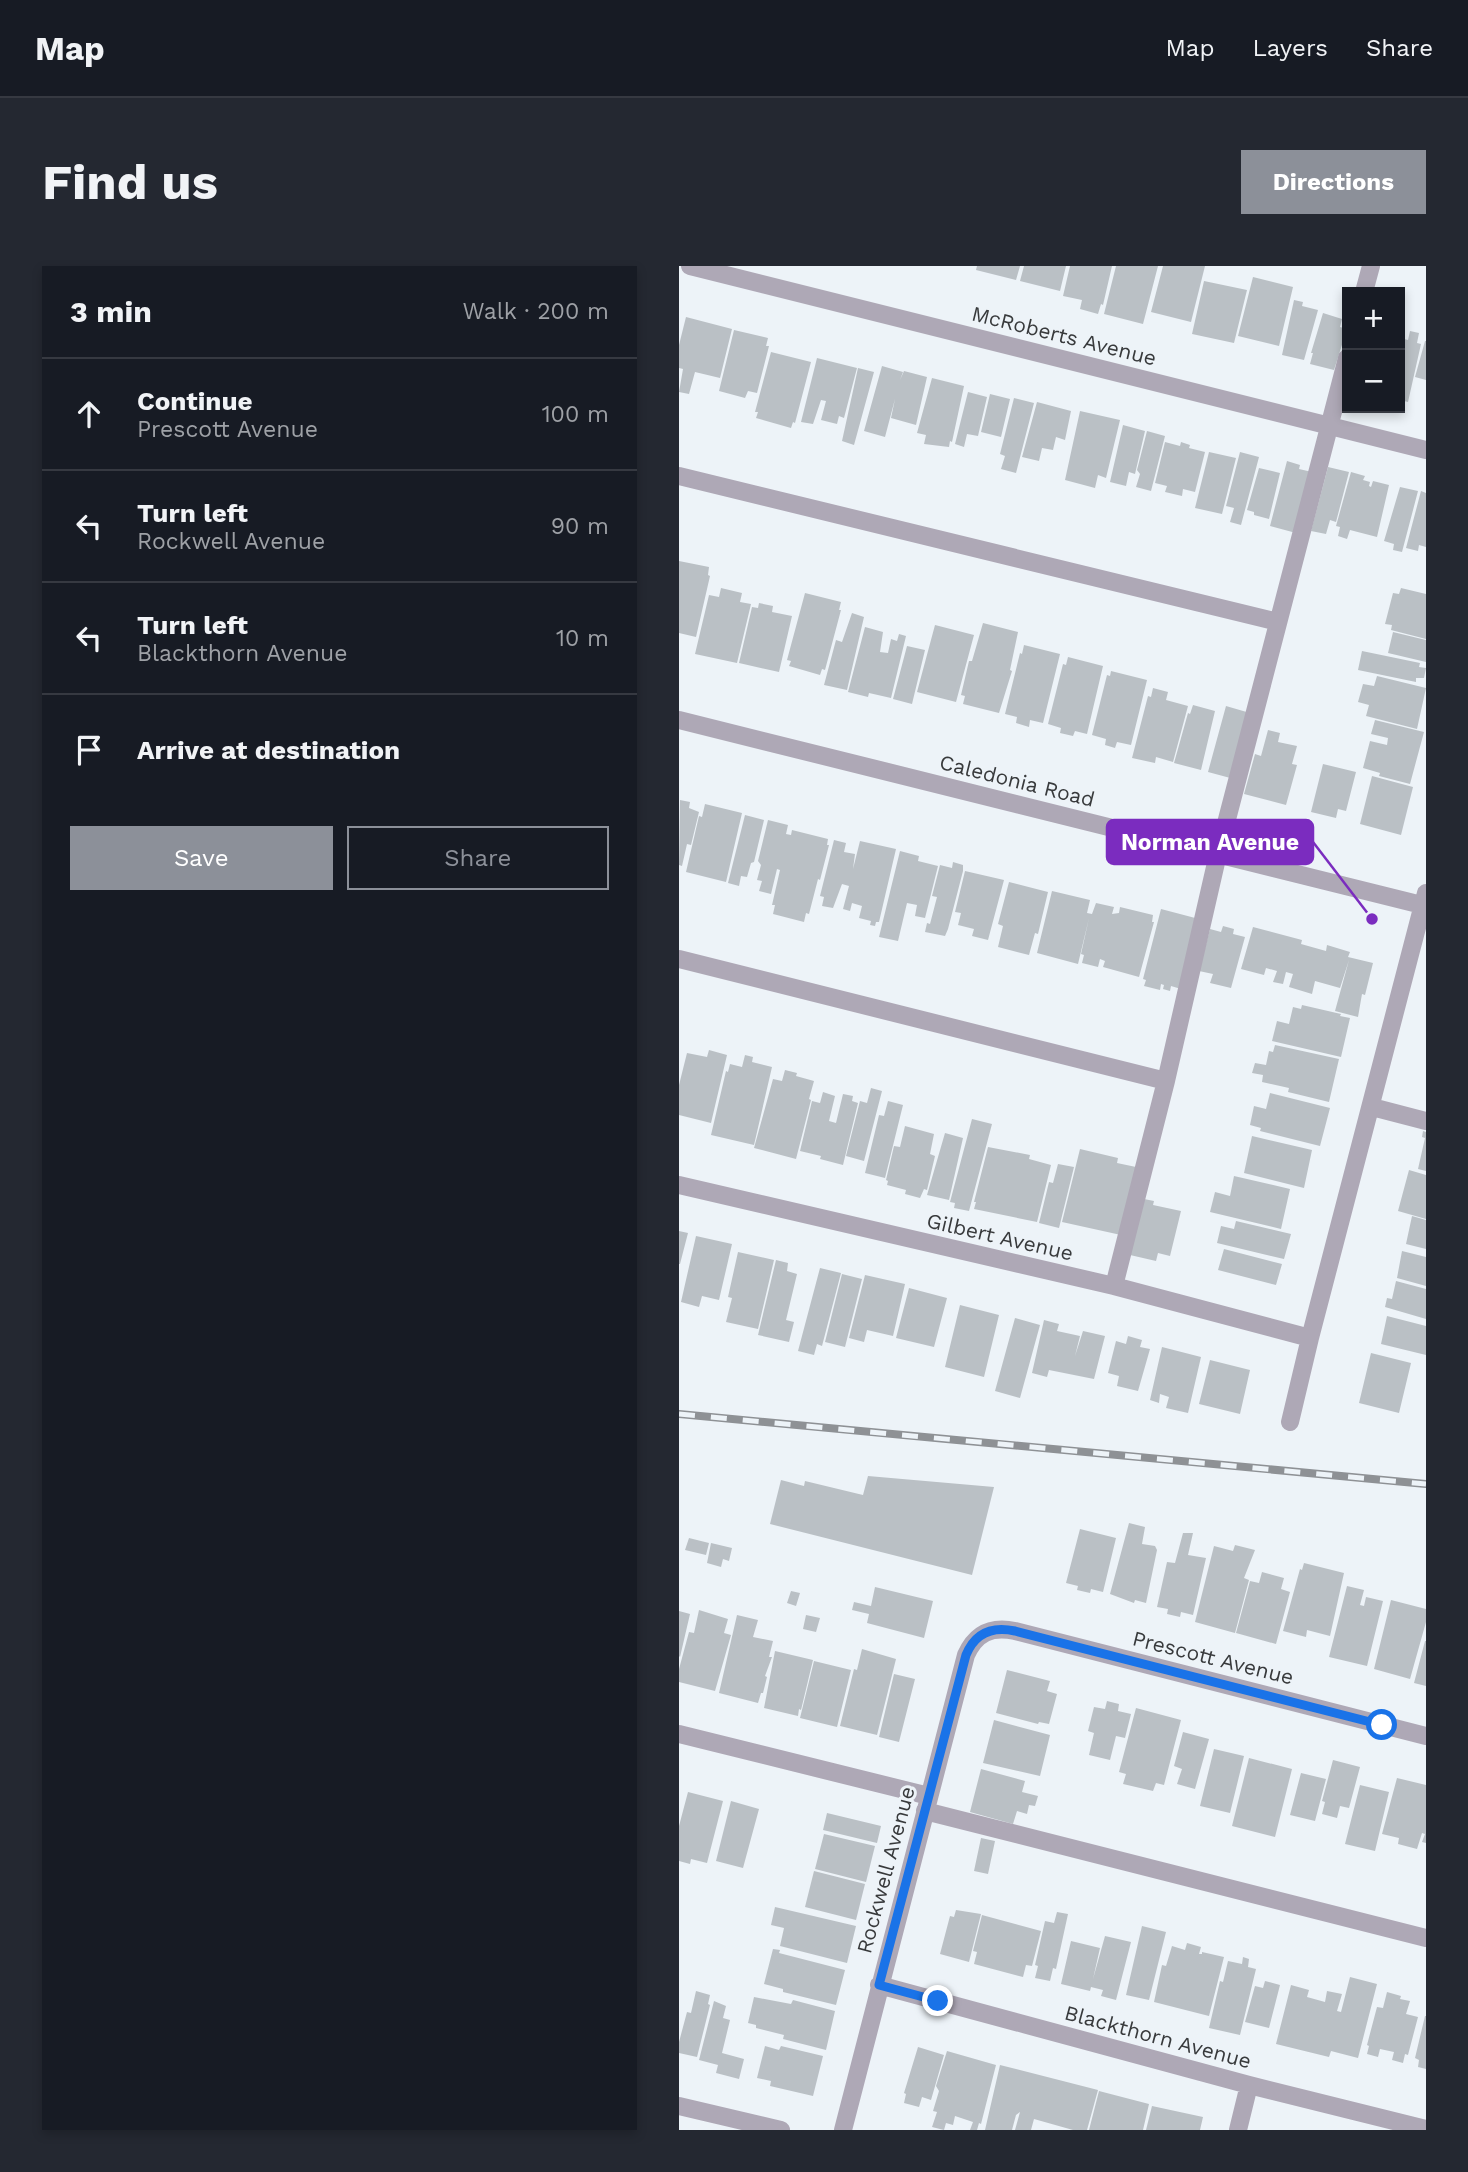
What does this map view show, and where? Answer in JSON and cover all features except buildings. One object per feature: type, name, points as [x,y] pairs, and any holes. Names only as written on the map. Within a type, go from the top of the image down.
[{"type":"street","name":"McRoberts Avenue","points":[[690,266],[1426,450]]},
{"type":"street","points":[[1365,287],[1371,266]]},
{"type":"street","points":[[1114,1286],[1166,1081],[1218,854],[1342,378]]},
{"type":"street","points":[[679,476],[1278,622]]},
{"type":"street","name":"Caledonia Road","points":[[679,720],[1218,854],[1425,901]]},
{"type":"street","points":[[1290,1422],[1425,901]]},
{"type":"street","points":[[679,959],[1166,1081]]},
{"type":"street","points":[[1372,1107],[1426,1121]]},
{"type":"street","name":"Gilbert Avenue","points":[[679,1185],[1114,1286],[1310,1338]]},
{"type":"street","name":"Prescott Avenue","points":[[988,1631],[1001,1628],[1015,1631],[1426,1736]]},
{"type":"street","name":"Rockwell Avenue","points":[[843,2130],[966,1655],[970,1644],[979,1634],[988,1631]]},
{"type":"street","points":[[679,1734],[1426,1938]]},
{"type":"street","name":"Blackthorn Avenue","points":[[879,1985],[1249,2085],[1426,2129]]},
{"type":"street","points":[[1237,2130],[1249,2085]]},
{"type":"street","points":[[679,2106],[781,2130]]},
{"type":"railway","points":[[679,1414],[1426,1484]]},
{"type":"place","name":"Norman Avenue","points":[[1372,919]]},
{"type":"route","points":[[938,2001],[879,1985],[966,1655],[970,1644],[979,1634],[1001,1628],[1015,1631],[1382,1725]]}]
